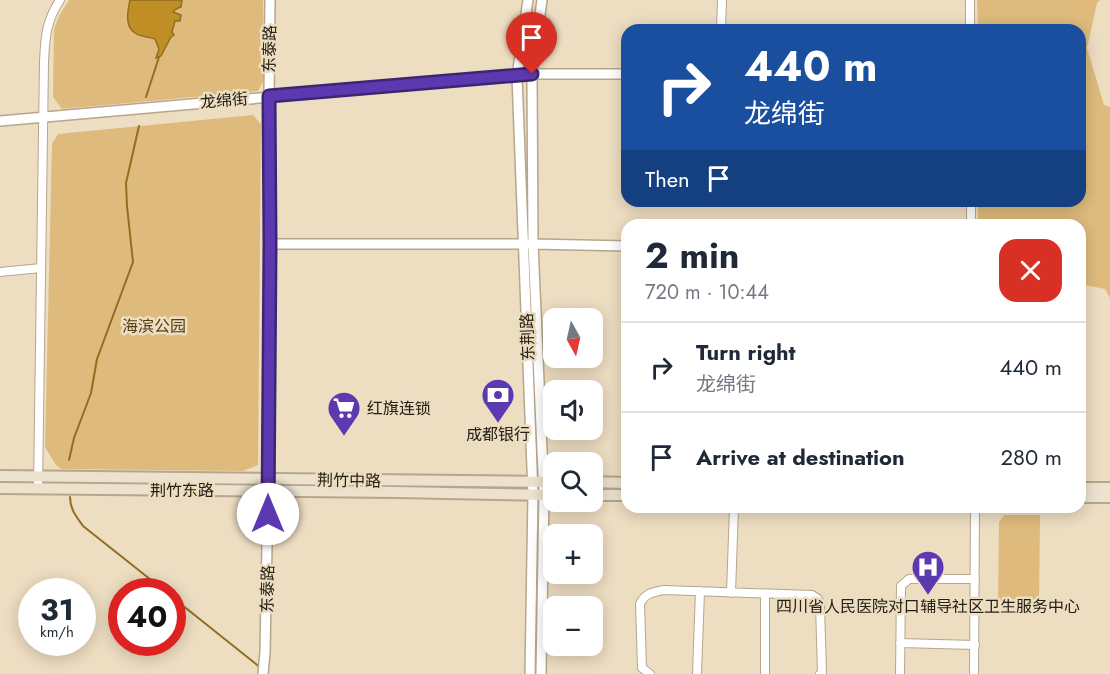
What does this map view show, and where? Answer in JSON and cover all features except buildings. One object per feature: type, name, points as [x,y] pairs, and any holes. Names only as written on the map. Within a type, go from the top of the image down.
[{"type":"main road","name":"荆竹中路","points":[[0,476],[268,485],[543,482]]},
{"type":"main road","points":[[603,483],[621,483]]},
{"type":"main road","name":"荆竹东路","points":[[0,488],[268,485],[543,495]]},
{"type":"main road","points":[[1086,488],[1110,488]]},
{"type":"main road","points":[[603,495],[621,495]]},
{"type":"main road","points":[[1086,497],[1110,497]]},
{"type":"street","points":[[38,489],[46,30],[53,9],[60,0]]},
{"type":"street","name":"东泰路","points":[[262,674],[266,651],[268,485],[270,0]]},
{"type":"street","name":"东荆路","points":[[528,0],[517,76],[543,482]]},
{"type":"street","name":"东荆路","points":[[528,244],[532,74],[542,0]]},
{"type":"street","points":[[721,24],[722,0]]},
{"type":"street","points":[[970,0],[970,24]]},
{"type":"street","name":"龙绵街","points":[[0,121],[532,74],[621,74]]},
{"type":"street","points":[[270,244],[621,246]]},
{"type":"street","points":[[0,272],[41,268]]},
{"type":"street","name":"东荆路","points":[[530,674],[543,508]]},
{"type":"street","name":"东荆路","points":[[541,674],[544,512]]},
{"type":"street","points":[[731,593],[734,513]]},
{"type":"street","points":[[974,674],[975,513]]},
{"type":"street","points":[[900,674],[901,586],[909,579],[975,579]]},
{"type":"street","points":[[650,674],[642,668],[640,604],[644,597],[654,591],[664,590],[812,595],[818,599],[820,605],[822,673],[820,674]]},
{"type":"street","points":[[697,674],[700,591]]},
{"type":"street","points":[[765,594],[765,674]]},
{"type":"street","points":[[900,643],[975,645]]},
{"type":"green space","points":[[69,0],[263,0],[264,80],[258,91],[62,109],[53,97],[54,29]]},
{"type":"green space","points":[[977,0],[1100,0],[1097,3],[1087,48],[1104,105],[1110,107],[1110,298],[1105,289],[1086,285],[1086,219],[978,219],[978,207],[1086,207],[1086,24],[978,24]]},
{"type":"green space","name":"海滨公园","points":[[253,115],[261,124],[258,465],[243,471],[61,469],[45,447],[52,144],[58,134]]},
{"type":"green space","points":[[1004,515],[1040,515],[1039,606],[998,605],[999,522]]},
{"type":"shaded area","points":[[130,0],[182,0],[181,7],[173,12],[181,15],[180,21],[175,21],[172,32],[174,35],[161,56],[156,58],[159,49],[155,39],[137,34],[129,26]]},
{"type":"waterway","points":[[146,97],[159,57]]},
{"type":"waterway","points":[[69,460],[74,438],[91,393],[97,359],[133,262],[126,183],[139,126]]},
{"type":"waterway","points":[[70,497],[72,509],[83,526],[149,578]]},
{"type":"waterway","points":[[186,608],[261,668]]},
{"type":"place","name":"成都银行","points":[[498,424]]},
{"type":"place","name":"红旗连锁","points":[[344,437]]},
{"type":"place","name":"四川省人民医院对口辅导社区卫生服务中心","points":[[928,596]]},
{"type":"route","points":[[268,514],[269,96],[532,74]]}]
